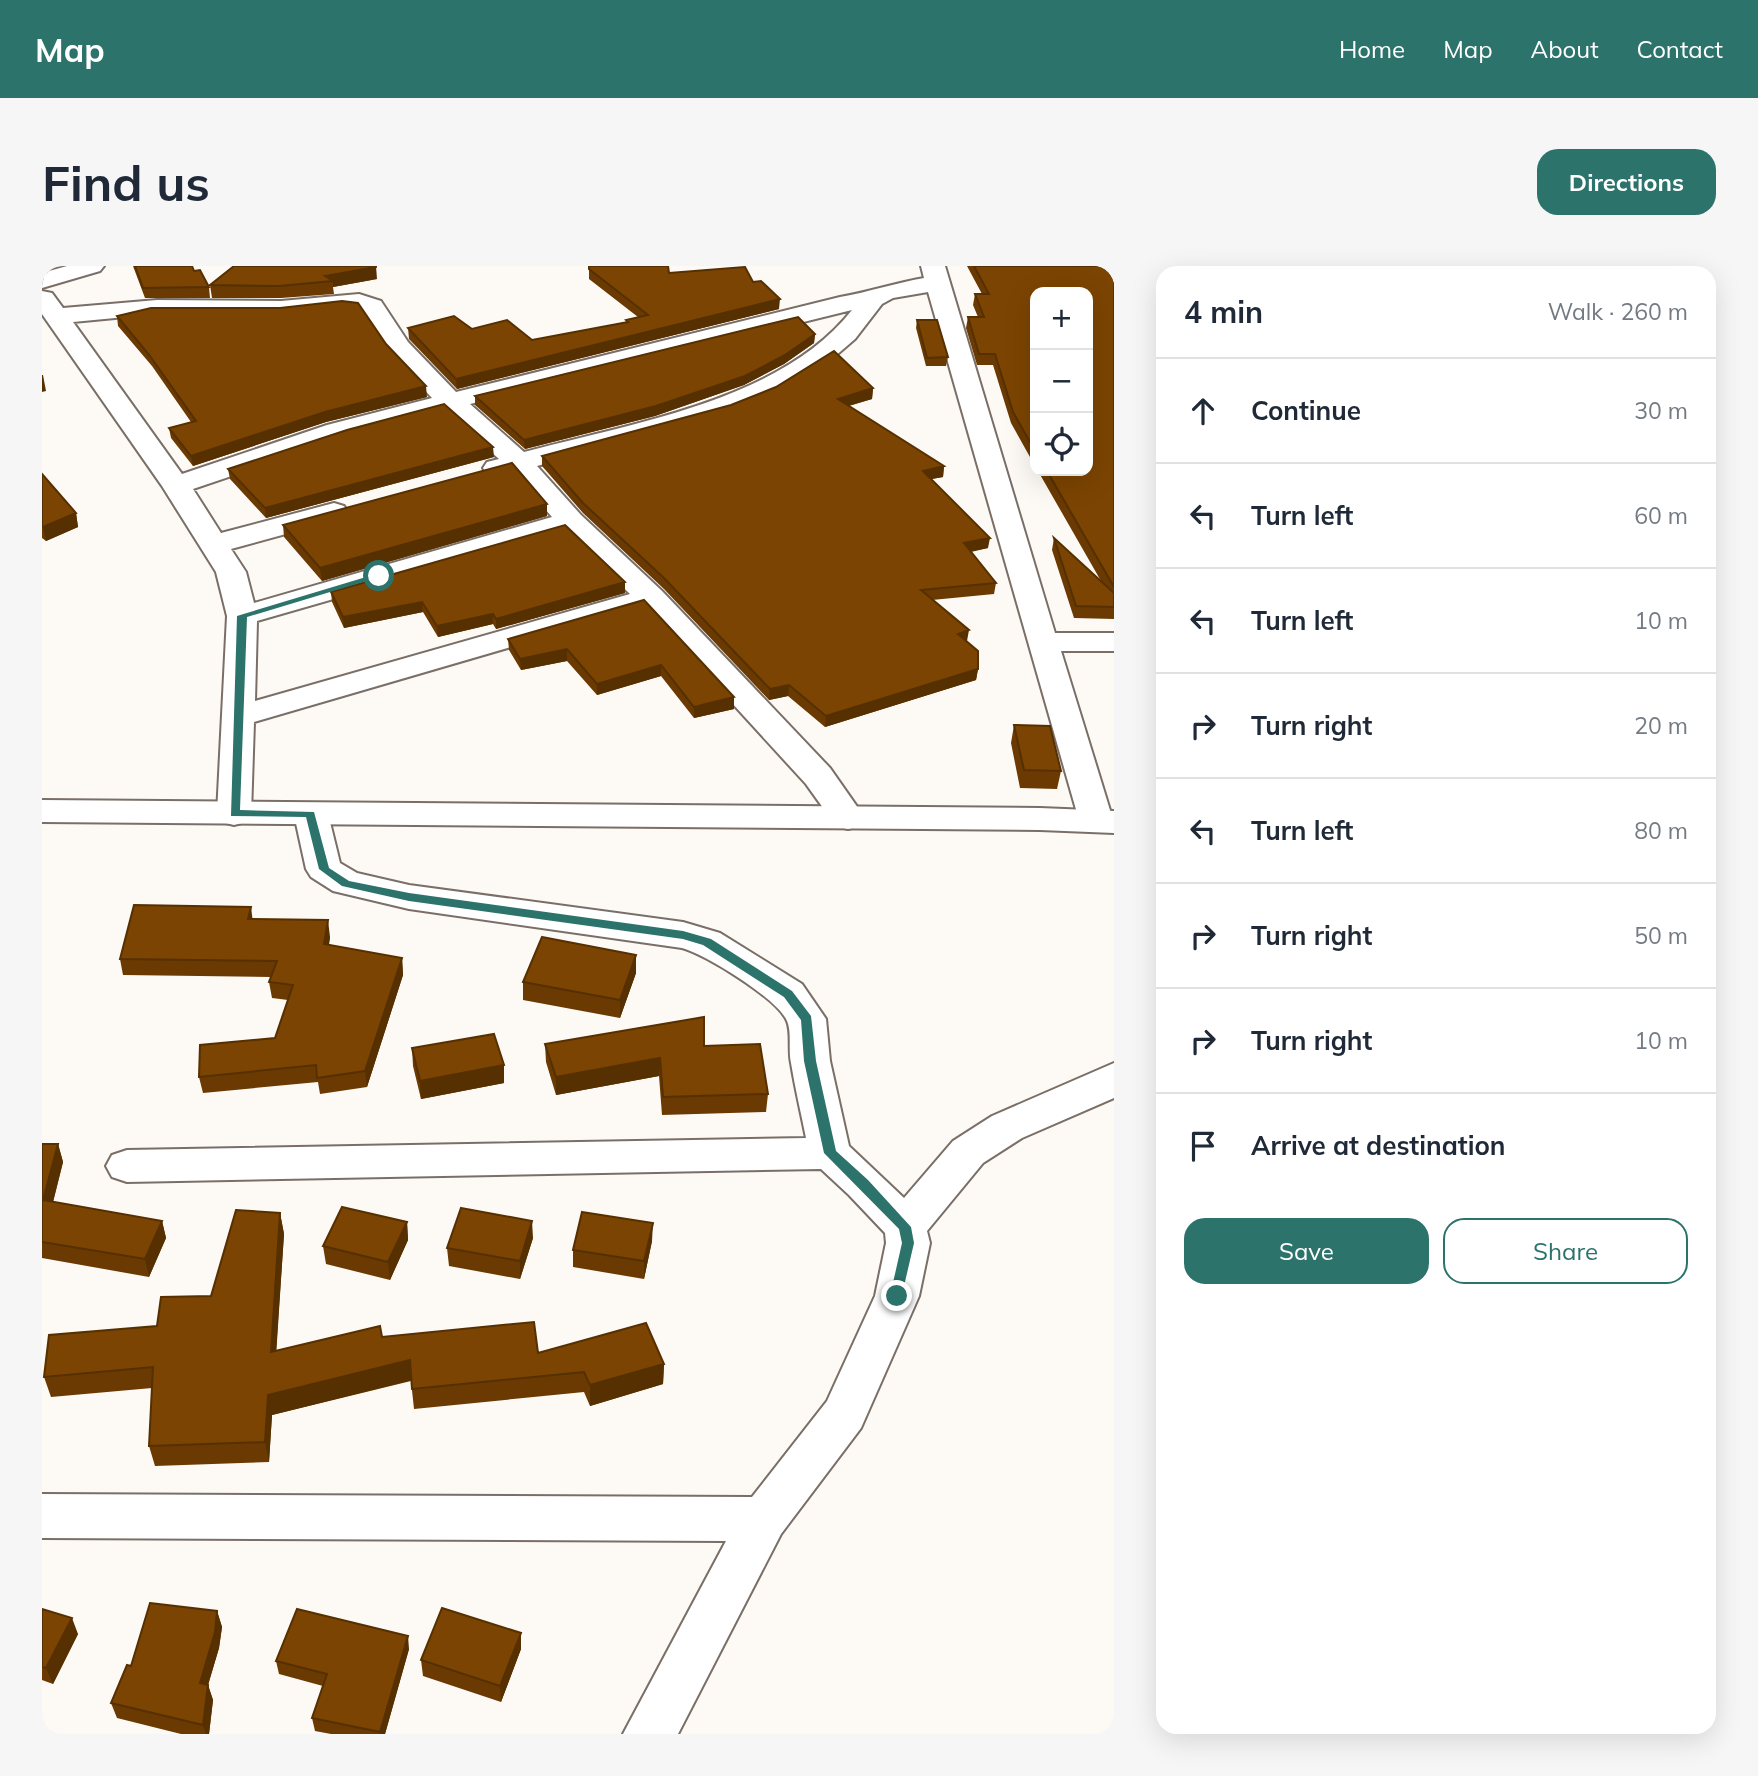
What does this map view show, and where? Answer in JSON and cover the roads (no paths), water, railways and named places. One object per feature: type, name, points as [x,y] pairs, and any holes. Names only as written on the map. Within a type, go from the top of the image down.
[{"type":"street","points":[[42,281],[78,268]]},
{"type":"street","points":[[42,811],[1105,821],[1044,642],[936,275],[873,299],[840,304],[337,431],[176,485]]},
{"type":"street","points":[[466,476],[720,407],[765,389],[817,359],[846,334],[873,299]]},
{"type":"street","points":[[49,306],[281,308],[359,301],[372,306],[398,347],[450,401],[519,462],[571,521],[651,597],[818,776],[848,818]]},
{"type":"street","points":[[49,306],[176,485],[230,572],[242,616],[234,814]]},
{"type":"street","points":[[215,544],[360,505]]},
{"type":"street","points":[[242,616],[571,521]]},
{"type":"street","points":[[240,716],[651,597]]},
{"type":"street","points":[[1044,642],[1114,642]]},
{"type":"street","points":[[311,814],[324,869],[346,883],[409,897],[683,935],[707,942],[788,994],[807,1019],[810,1061],[830,1153],[864,1183],[905,1227],[908,1243],[897,1296],[844,1414],[764,1519],[650,1734]]},
{"type":"street","points":[[905,1227],[968,1153],[1007,1127],[1103,1086],[1114,1078]]},
{"type":"street","points":[[127,1166],[830,1153]]},
{"type":"street","points":[[42,1516],[764,1519]]}]
